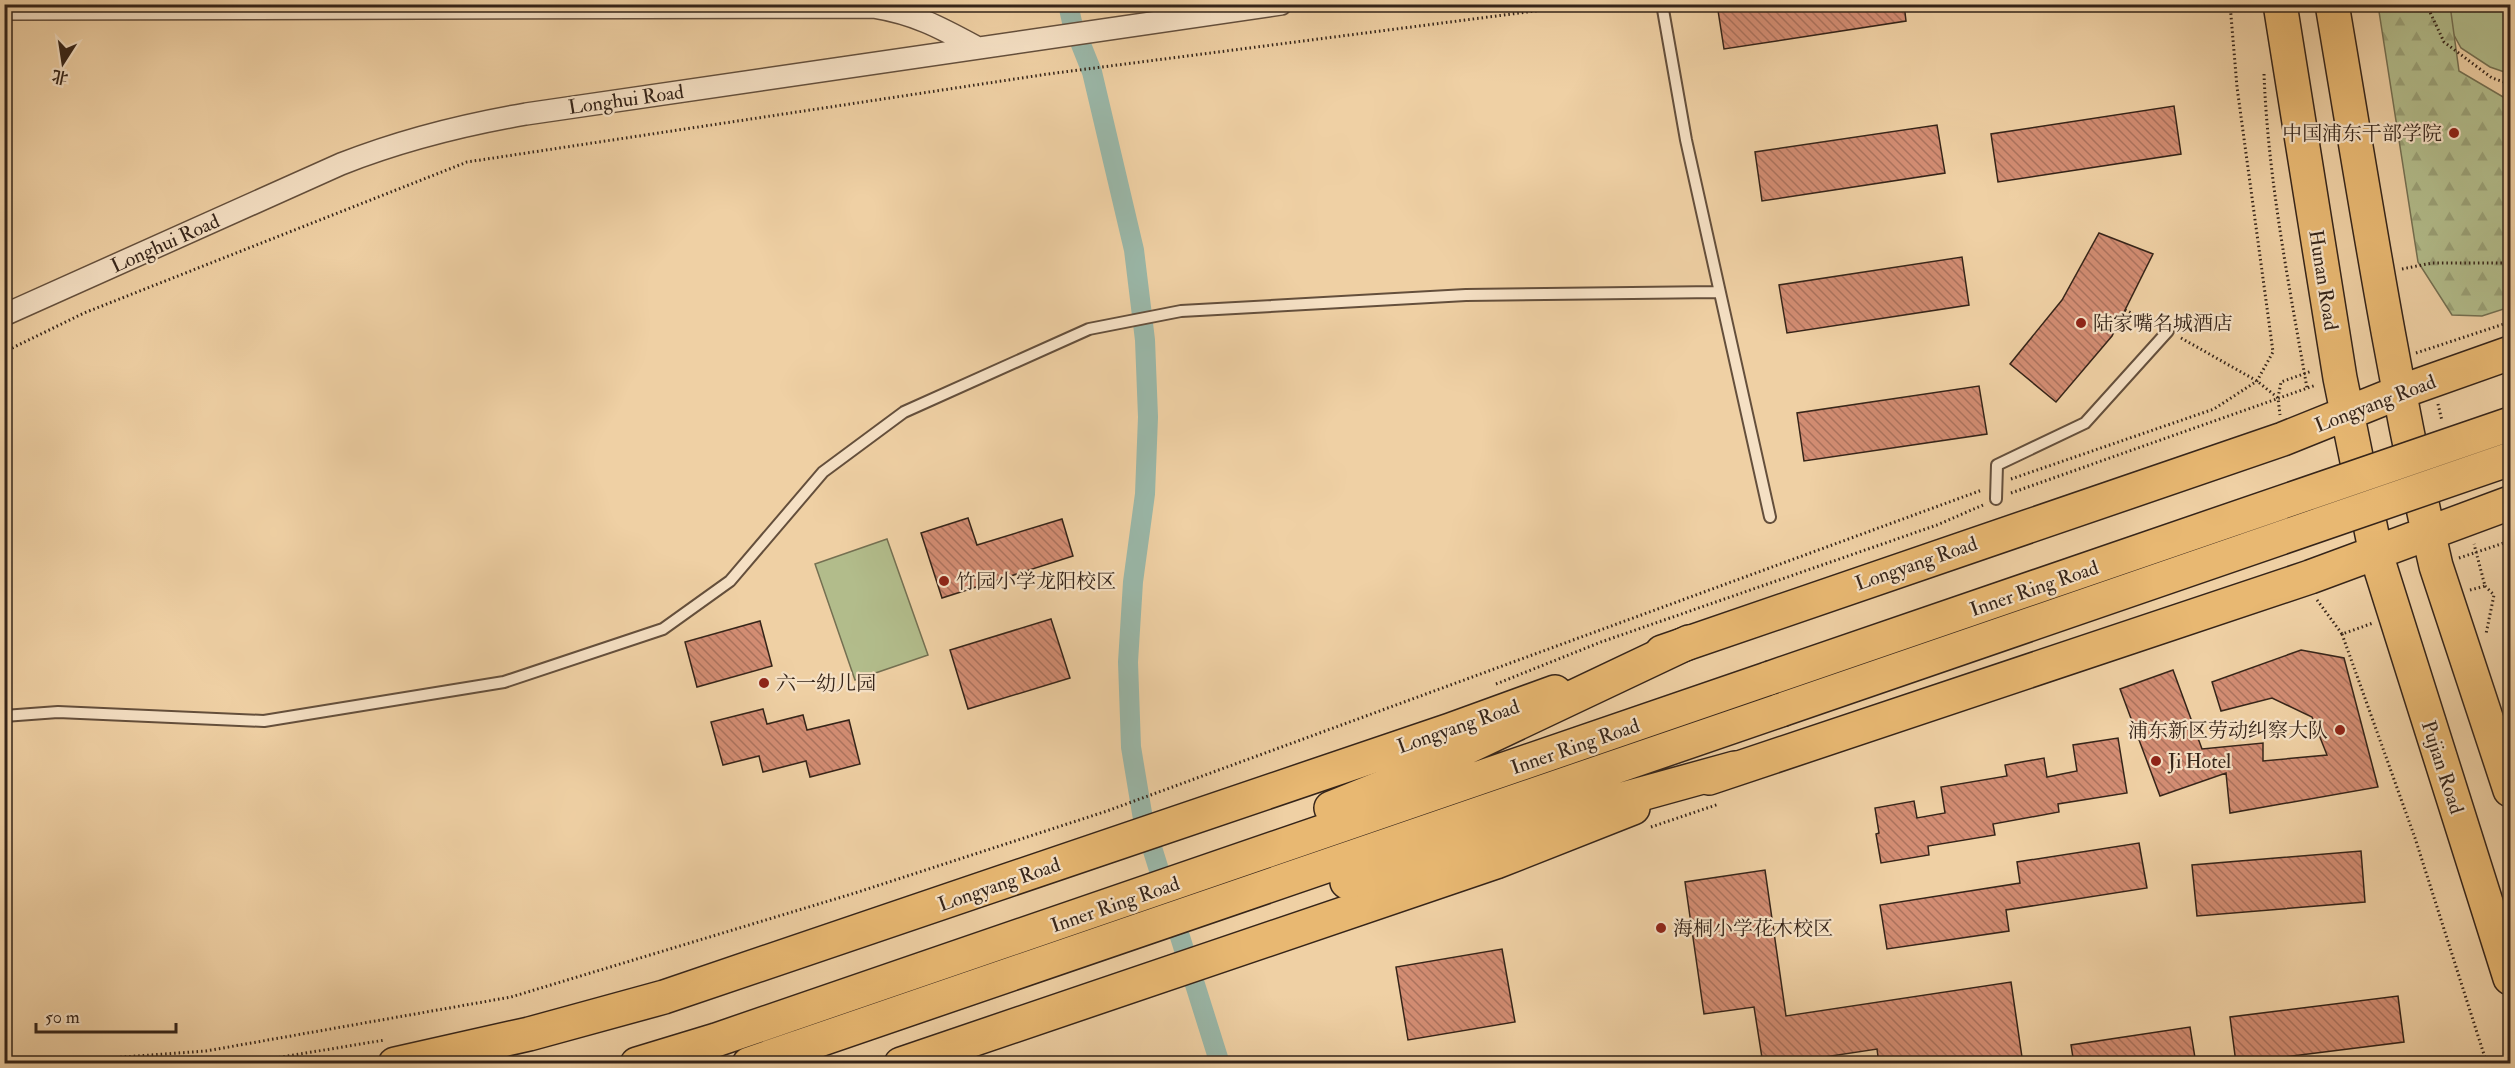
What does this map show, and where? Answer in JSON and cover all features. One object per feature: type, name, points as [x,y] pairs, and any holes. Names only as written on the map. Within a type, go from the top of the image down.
[{"type":"main road","name":"Hunan Road","points":[[2280,4],[2340,378],[2376,555]]},
{"type":"main road","points":[[2332,4],[2394,359],[2428,532],[2436,566],[2511,790]]},
{"type":"main road","name":"Longyang Road","points":[[395,1051],[529,1034],[664,997],[1450,730],[1689,642],[2283,439],[2400,392],[2511,353]]},
{"type":"main road","name":"Inner Ring Road","points":[[637,1064],[717,1040],[891,981],[1204,863],[1770,678],[2511,424]]},
{"type":"main road","name":"Inner Ring Road","points":[[749,1064],[1076,953],[1220,911],[1781,710],[2511,459]]},
{"type":"main road","points":[[1220,911],[1370,876],[1525,826],[1735,768],[2376,555],[2428,532],[2511,503]]},
{"type":"main road","name":"Pujian Road","points":[[2376,555],[2511,978]]},
{"type":"main road","points":[[1204,863],[1366,795],[1689,642]]},
{"type":"main road","points":[[901,1064],[1532,849],[1735,768]]},
{"type":"street","name":"Longhui Road","points":[[4,315],[341,164],[448,128],[537,112],[1281,4]]},
{"type":"street","points":[[4,9],[353,6],[873,7],[902,12],[930,22],[978,48]]},
{"type":"lane","points":[[1662,4],[1686,140],[1718,292],[1770,517]]},
{"type":"lane","points":[[4,716],[58,712],[264,721],[504,682],[663,628],[730,581],[823,472],[904,412],[1089,329],[1181,311],[1466,295],[1718,292]]},
{"type":"lane","points":[[1996,499],[1997,465],[2085,423],[2168,331]]},
{"type":"path","points":[[4,352],[84,313],[467,162],[1048,74],[1589,4]]},
{"type":"path","points":[[26,1064],[206,1051],[511,997],[855,893],[1107,812],[1180,783],[1996,484],[2214,409],[2257,381],[2273,352],[2237,87],[2229,4]]},
{"type":"path","points":[[2429,4],[2429,10],[2444,42],[2492,78],[2511,84]]},
{"type":"path","name":"Hunan Road","points":[[2263,68],[2268,136],[2307,388]]},
{"type":"path","points":[[2401,269],[2450,262],[2511,263]]},
{"type":"path","points":[[2394,359],[2511,322]]},
{"type":"path","points":[[1486,688],[1601,642],[1937,525],[1996,499],[2340,378]]},
{"type":"path","points":[[2436,566],[2511,541]]},
{"type":"path","points":[[2317,601],[2326,598]]},
{"type":"path","points":[[2342,634],[2415,838],[2487,1064]]},
{"type":"path","points":[[1645,830],[1721,803]]},
{"type":"path","points":[[239,1064],[395,1051]]},
{"type":"green space","name":"中国浦东干部学院","points":[[2378,5],[2450,5],[2459,71],[2510,101],[2510,307],[2482,316],[2452,315],[2418,262]]},
{"type":"green space","points":[[2443,5],[2510,5],[2510,74],[2490,67],[2461,48],[2442,13]]},
{"type":"green space","points":[[887,539],[928,655],[855,680],[815,564]]},
{"type":"building","points":[[1717,4],[1904,4],[1906,21],[1724,49]]},
{"type":"building","points":[[2174,106],[2181,154],[1998,182],[1991,134]]},
{"type":"building","points":[[1937,125],[1945,173],[1762,201],[1755,152]]},
{"type":"building","name":"陆家嘴名城酒店","points":[[2099,233],[2153,254],[2112,336],[2056,402],[2010,364],[2062,300]]},
{"type":"building","points":[[1962,257],[1969,305],[1787,333],[1779,285]]},
{"type":"building","points":[[1979,386],[1987,434],[1804,461],[1797,413]]},
{"type":"building","points":[[968,518],[977,545],[1062,519],[1073,556],[942,598],[921,533]]},
{"type":"building","points":[[1051,619],[1070,678],[968,709],[950,650]]},
{"type":"building","points":[[760,621],[772,666],[697,687],[685,642]]},
{"type":"building","name":"浦东新区劳动纠察大队","points":[[2301,650],[2344,658],[2378,787],[2230,813],[2226,773],[2160,796],[2120,689],[2173,670],[2202,749],[2263,743],[2263,761],[2327,755],[2312,717],[2272,698],[2221,711],[2212,682]]},
{"type":"building","points":[[763,709],[767,724],[803,715],[807,730],[849,720],[860,764],[810,777],[806,761],[763,772],[759,756],[723,765],[711,722]]},
{"type":"building","points":[[2118,738],[2127,793],[2058,804],[2059,812],[1993,824],[1995,835],[1928,846],[1929,855],[1881,863],[1876,834],[1879,833],[1875,808],[1914,801],[1917,818],[1945,813],[1941,787],[2007,776],[2005,765],[2044,758],[2047,777],[2077,771],[2073,745]]},
{"type":"building","points":[[2139,843],[2147,888],[2006,910],[2009,931],[1887,949],[1880,905],[2020,883],[2017,862]]},
{"type":"building","points":[[2361,851],[2365,902],[2197,916],[2192,865]]},
{"type":"building","points":[[1765,870],[1786,1016],[2011,982],[2023,1064],[1879,1064],[1877,1049],[1778,1064],[1763,1064],[1754,1007],[1704,1014],[1685,882]]},
{"type":"building","points":[[1502,949],[1515,1022],[1408,1040],[1396,967]]},
{"type":"building","points":[[2398,996],[2404,1042],[2236,1063],[2230,1017]]},
{"type":"building","points":[[2190,1027],[2196,1064],[2074,1064],[2071,1045]]},
{"type":"waterway","points":[[1068,4],[1072,22],[1092,72],[1134,250],[1145,340],[1148,417],[1145,494],[1133,582],[1128,662],[1131,747],[1143,819],[1220,1064]]},
{"type":"place","name":"中国浦东干部学院","points":[[2454,133]]},
{"type":"place","name":"陆家嘴名城酒店","points":[[2081,323]]},
{"type":"place","name":"竹园小学龙阳校区","points":[[944,581]]},
{"type":"place","name":"六一幼儿园","points":[[764,683]]},
{"type":"place","name":"浦东新区劳动纠察大队","points":[[2340,730]]},
{"type":"place","name":"Ji Hotel","points":[[2156,761]]},
{"type":"place","name":"海桐小学花木校区","points":[[1661,928]]}]
